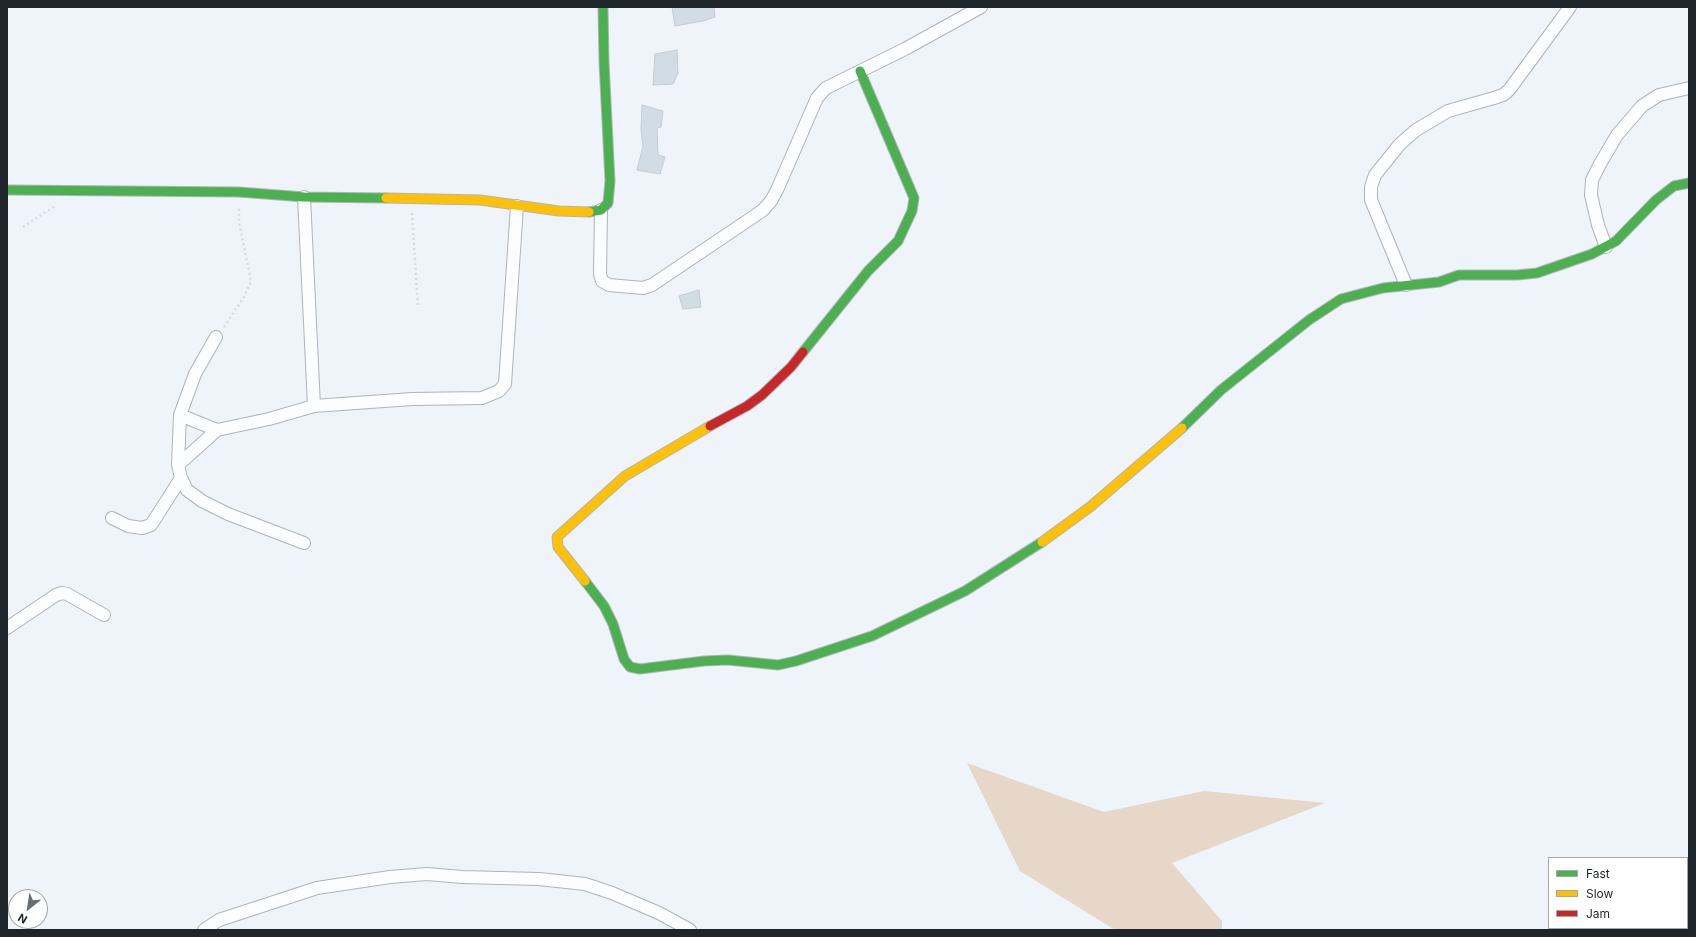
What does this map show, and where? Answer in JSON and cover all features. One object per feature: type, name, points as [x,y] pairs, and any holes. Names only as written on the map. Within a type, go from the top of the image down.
[{"type":"street","points":[[7,190],[239,192],[304,197],[480,200],[559,211],[588,212],[601,210],[608,203],[610,181],[604,62],[603,7]]},
{"type":"street","points":[[601,210],[600,274],[602,281],[609,285],[643,288],[652,285],[763,210],[777,190],[821,92],[981,7]]},
{"type":"street","points":[[1406,285],[1371,200],[1371,187],[1375,175],[1400,144],[1416,130],[1448,110],[1498,97],[1509,90],[1570,7]]},
{"type":"street","points":[[860,71],[914,198],[912,211],[898,241],[868,270],[791,368],[762,396],[747,406],[696,433],[625,476],[557,537],[558,547],[604,606],[613,624],[624,659],[630,667],[640,669],[704,661],[736,661],[778,665],[787,664],[862,640],[965,591],[1032,550],[1090,507],[1173,436],[1222,390],[1315,316],[1341,299],[1361,292],[1406,285],[1422,285],[1439,282],[1459,275],[1532,274],[1592,254],[1606,247],[1616,241],[1656,200],[1674,186],[1689,184]]},
{"type":"street","points":[[1606,247],[1598,225],[1591,195],[1592,180],[1600,164],[1617,135],[1642,106],[1659,95],[1689,88]]},
{"type":"street","points":[[304,197],[314,406]]},
{"type":"street","points":[[178,465],[217,430],[269,419],[314,406],[412,399],[482,398],[499,391],[505,384],[518,206]]},
{"type":"street","points":[[216,337],[195,374],[180,415],[178,465],[181,478],[187,490],[202,501],[228,514],[304,543]]},
{"type":"street","points":[[180,415],[217,430]]},
{"type":"street","points":[[112,518],[128,526],[142,528],[151,525],[181,478]]},
{"type":"street","points":[[7,628],[56,594],[62,593],[67,594],[104,615]]},
{"type":"street","points":[[204,930],[219,920],[317,888],[390,877],[427,874],[462,877],[539,879],[585,884],[612,893],[652,910],[690,930]]},
{"type":"path","points":[[22,227],[54,207],[68,190]]},
{"type":"path","points":[[216,337],[244,297],[250,282],[239,222],[239,192]]},
{"type":"path","points":[[412,200],[418,308]]},
{"type":"shaded area","points":[[967,763],[1104,812],[1204,791],[1325,803],[1172,863],[1222,921],[1222,930],[1115,930],[1020,871]]},
{"type":"building","points":[[672,7],[714,7],[715,17],[703,21],[675,26]]},
{"type":"building","points":[[677,50],[678,73],[673,84],[653,85],[655,54]]},
{"type":"building","points":[[642,105],[663,111],[661,127],[657,128],[658,155],[665,157],[660,174],[637,170],[643,146],[641,130]]},
{"type":"building","points":[[699,290],[701,307],[683,309],[679,296]]},
{"type":"traffic: fast","points":[[589,212],[601,210],[608,203],[610,181],[604,62],[603,7]]},
{"type":"traffic: fast","points":[[803,352],[868,271],[898,241],[912,211],[914,198],[860,71]]},
{"type":"traffic: fast","points":[[1182,428],[1221,390],[1309,320],[1341,299],[1383,288],[1439,282],[1459,275],[1517,275],[1537,273],[1592,254],[1616,241],[1656,200],[1674,186],[1689,183]]},
{"type":"traffic: fast","points":[[7,190],[239,192],[304,197],[386,198]]},
{"type":"traffic: fast","points":[[585,581],[604,606],[613,624],[624,659],[630,667],[640,669],[704,661],[728,660],[778,665],[796,661],[872,636],[965,591],[1042,542]]},
{"type":"traffic: slow","points":[[386,198],[480,200],[559,211],[589,212]]},
{"type":"traffic: slow","points":[[585,581],[558,547],[557,537],[625,476],[710,426]]},
{"type":"traffic: slow","points":[[1042,542],[1090,507],[1182,428]]},
{"type":"traffic: jam","points":[[710,426],[747,406],[762,395],[791,367],[803,352]]}]
